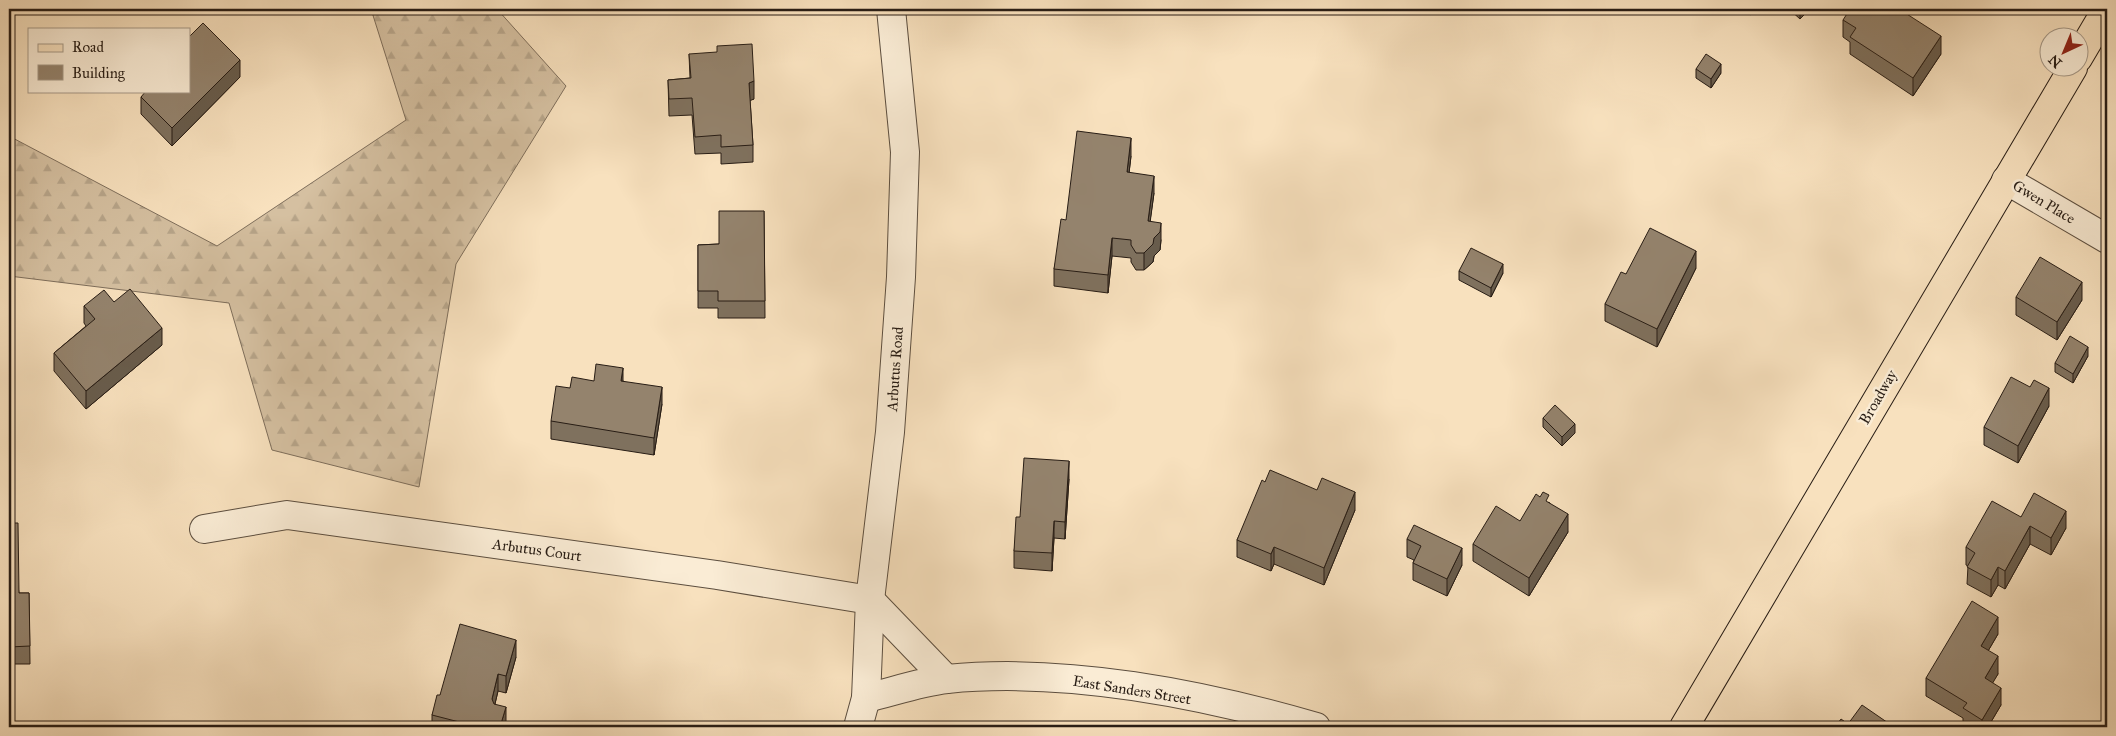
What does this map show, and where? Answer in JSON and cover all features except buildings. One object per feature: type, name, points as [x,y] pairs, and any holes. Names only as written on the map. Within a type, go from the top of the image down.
[{"type":"main road","points":[[2088,41],[2107,9]]},
{"type":"main road","name":"Broadway","points":[[1684,727],[2067,78]]},
{"type":"street","name":"Arbutus Road","points":[[858,727],[866,698],[870,600],[890,432],[901,267],[905,152],[891,9]]},
{"type":"street","name":"Gwen Place","points":[[2006,180],[2107,239]]},
{"type":"street","name":"Arbutus Court","points":[[204,529],[287,515],[717,575],[870,600]]},
{"type":"street","points":[[870,600],[946,679]]},
{"type":"street","name":"East Sanders Street","points":[[866,698],[946,679],[1035,676],[1141,688],[1274,715],[1316,727]]},
{"type":"green space","points":[[371,9],[497,9],[566,86],[456,264],[419,487],[272,450],[229,303],[9,276],[9,136],[217,246],[406,120]]}]
